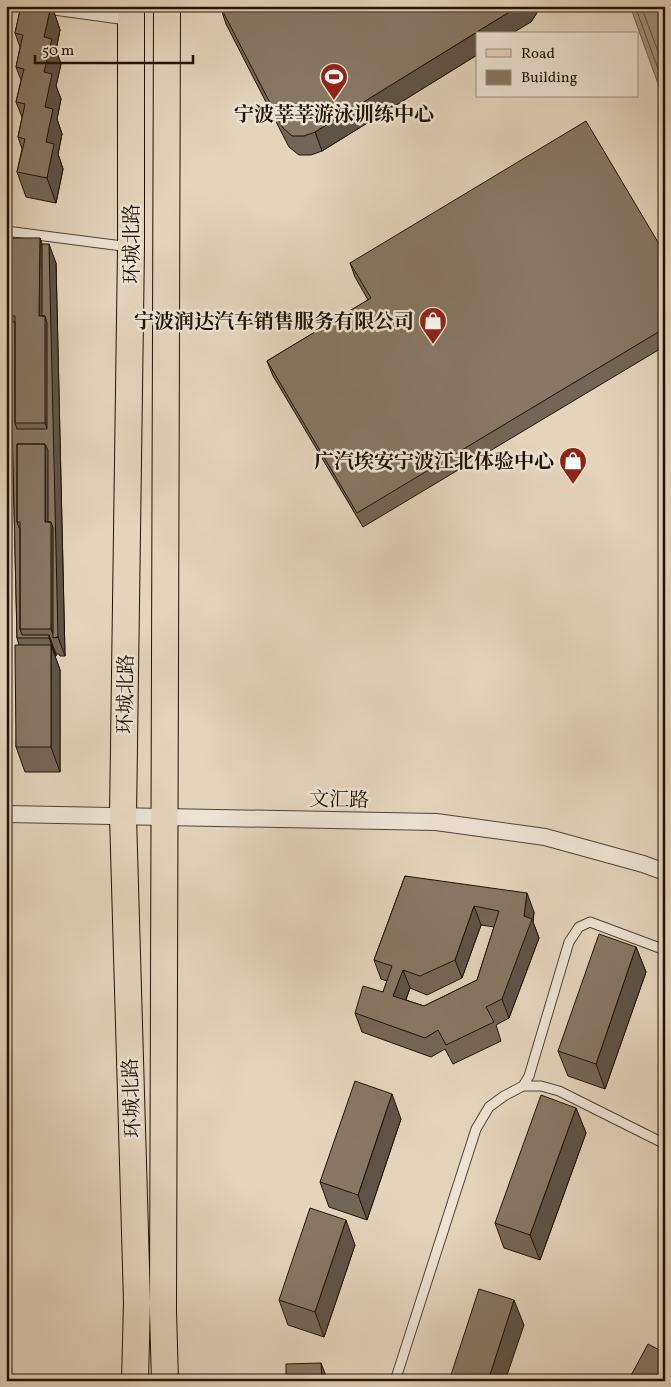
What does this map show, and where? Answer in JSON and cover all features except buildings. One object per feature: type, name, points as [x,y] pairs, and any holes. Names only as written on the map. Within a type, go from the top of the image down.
[{"type":"main road","name":"环城北路","points":[[165,1381],[163,1312],[167,6]]},
{"type":"main road","name":"环城北路","points":[[131,12],[131,248],[123,816],[137,1302],[135,1381]]},
{"type":"street","points":[[52,6],[131,12]]},
{"type":"street","name":"文汇路","points":[[6,814],[436,822],[545,837],[643,864],[665,872]]},
{"type":"lane","points":[[6,231],[131,248]]},
{"type":"lane","points":[[523,1086],[529,1076],[569,942],[579,927],[590,922],[665,950]]},
{"type":"lane","points":[[395,1381],[476,1130],[489,1107],[523,1086],[541,1086],[559,1091],[665,1144]]},
{"type":"water","points":[[630,6],[665,6],[665,103]]},
{"type":"place","name":"宁波莘莘游泳训练中心","points":[[334,101]]},
{"type":"place","name":"宁波润达汽车销售服务有限公司","points":[[433,345]]},
{"type":"place","name":"广汽埃安宁波江北体验中心","points":[[573,485]]}]
